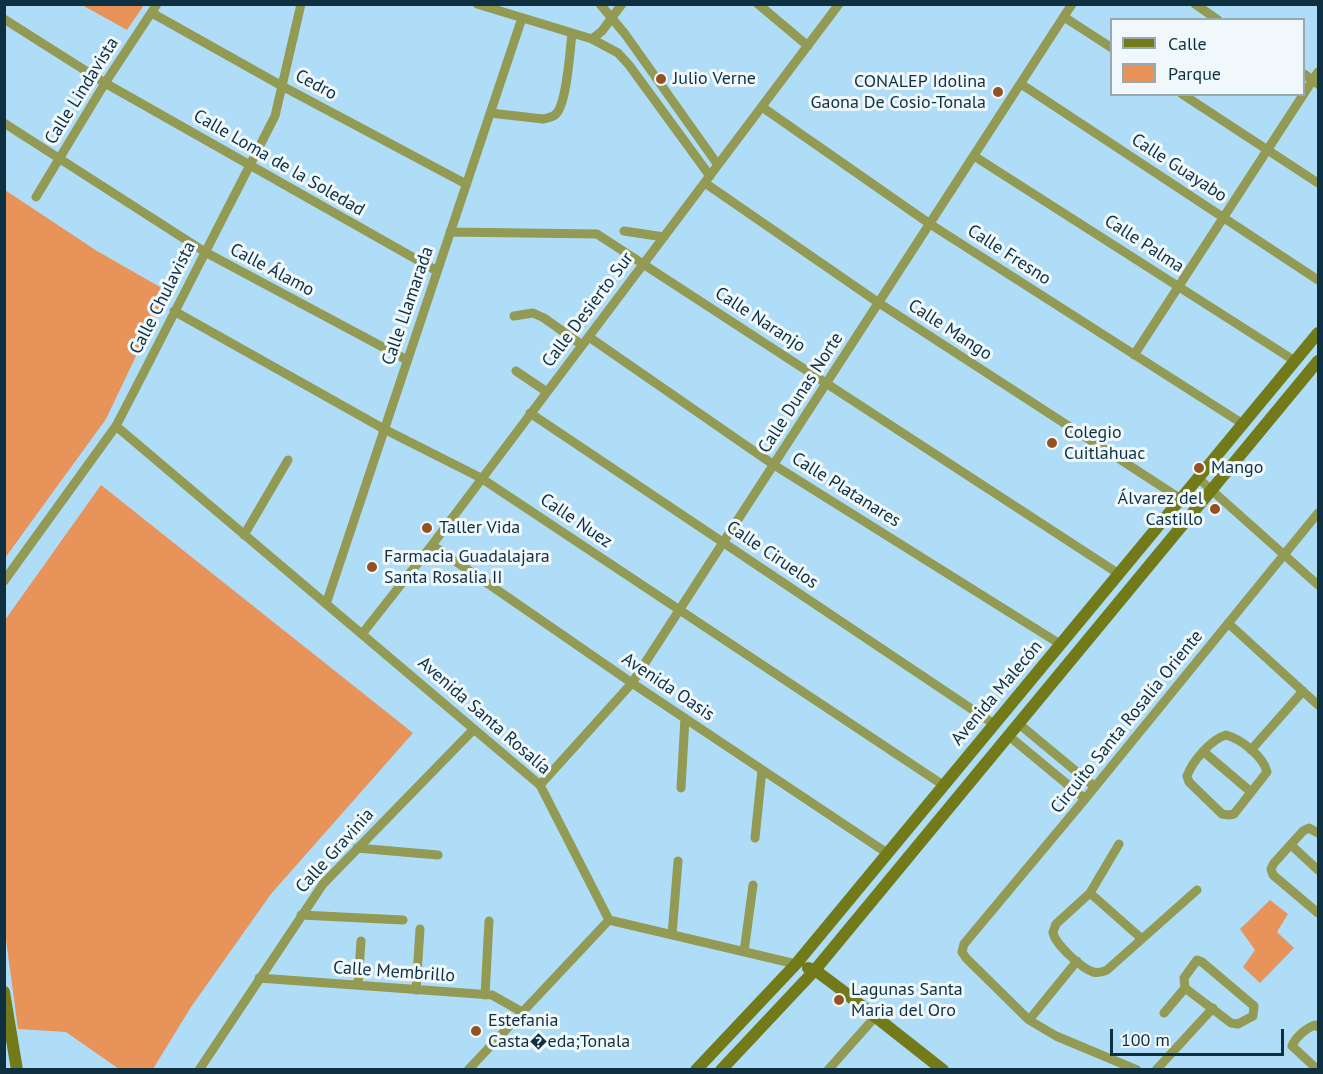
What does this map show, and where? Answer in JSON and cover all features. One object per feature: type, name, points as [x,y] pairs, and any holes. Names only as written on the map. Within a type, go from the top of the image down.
[{"type":"street","name":"Calle Chulavista","points":[[4,581],[116,426],[275,116],[301,4]]},
{"type":"street","points":[[600,4],[718,165]]},
{"type":"street","points":[[592,39],[602,31],[622,4]]},
{"type":"street","points":[[758,4],[808,46]]},
{"type":"street","name":"Calle Desierto Sur","points":[[362,634],[432,545],[839,4]]},
{"type":"street","name":"Calle Dunas Norte","points":[[540,785],[632,683],[1072,4]]},
{"type":"street","points":[[1195,4],[1215,18]]},
{"type":"street","points":[[484,5],[592,39],[618,54],[629,65],[707,179]]},
{"type":"street","name":"Cedro","points":[[155,9],[282,86],[466,184]]},
{"type":"street","name":"Calle Lindavista","points":[[36,197],[105,83],[155,9]]},
{"type":"street","points":[[1064,17],[1110,47]]},
{"type":"street","name":"Calle Llamarada","points":[[326,604],[522,18]]},
{"type":"street","name":"Calle Loma de la Soledad","points":[[4,19],[105,83],[437,271]]},
{"type":"street","points":[[490,112],[543,119],[551,118],[556,114],[563,103],[572,33]]},
{"type":"street","points":[[1134,355],[1317,79]]},
{"type":"street","name":"Calle Guayabo","points":[[1021,84],[1318,280]]},
{"type":"street","points":[[1185,96],[1318,183]]},
{"type":"street","name":"Calle Fresno","points":[[762,107],[930,225],[1243,424]]},
{"type":"street","name":"Calle Álamo","points":[[4,123],[205,252],[407,360]]},
{"type":"street","name":"Calle Palma","points":[[974,156],[1295,361]]},
{"type":"street","name":"Calle Mango","points":[[707,179],[879,303],[1181,499]]},
{"type":"street","points":[[624,231],[664,237]]},
{"type":"street","name":"Calle Naranjo","points":[[450,232],[597,234],[1119,574]]},
{"type":"street","name":"Calle Nuez","points":[[174,312],[384,429],[481,478],[943,786]]},
{"type":"street","points":[[514,316],[533,313],[544,318],[582,345]]},
{"type":"street","name":"Avenida Malecón","points":[[696,1070],[796,964],[1318,333]]},
{"type":"street","name":"Calle Platanares","points":[[589,337],[774,465],[1060,644]]},
{"type":"street","name":"Avenida Malecón","points":[[721,1070],[815,970],[1318,360]]},
{"type":"street","points":[[516,371],[546,392]]},
{"type":"street","name":"Calle Ciruelos","points":[[530,413],[994,724]]},
{"type":"street","name":"Avenida Santa Rosalía","points":[[116,426],[540,785],[609,920]]},
{"type":"street","points":[[244,535],[288,460]]},
{"type":"street","points":[[1198,478],[1318,585]]},
{"type":"street","name":"Circuito Santa Rosalía Oriente","points":[[1029,1020],[966,958],[962,952],[964,944],[1318,513]]},
{"type":"street","name":"Avenida Oasis","points":[[432,545],[632,683],[887,853]]},
{"type":"street","points":[[1228,623],[1318,705]]},
{"type":"street","points":[[1251,750],[1303,691]]},
{"type":"street","points":[[681,788],[685,718]]},
{"type":"street","points":[[1019,724],[1095,787]]},
{"type":"street","name":"Calle Gravinia","points":[[198,1070],[323,884],[474,729]]},
{"type":"street","points":[[1226,735],[1251,750],[1263,763],[1267,772],[1234,814],[1222,814],[1188,779],[1190,770],[1204,752],[1220,737],[1226,735]]},
{"type":"street","points":[[1009,736],[1085,799]]},
{"type":"street","points":[[1204,752],[1251,792]]},
{"type":"street","points":[[755,837],[762,770]]},
{"type":"street","points":[[1318,833],[1313,829],[1306,829],[1274,863],[1271,872],[1318,913]]},
{"type":"street","points":[[1119,844],[1090,893],[1056,924],[1053,932],[1055,939],[1089,970],[1095,973],[1107,970],[1197,890]]},
{"type":"street","points":[[1291,845],[1318,870]]},
{"type":"street","points":[[357,848],[438,855]]},
{"type":"street","points":[[672,935],[678,861]]},
{"type":"street","points":[[744,952],[753,885]]},
{"type":"street","points":[[1090,893],[1142,939]]},
{"type":"street","points":[[301,915],[403,920]]},
{"type":"street","points":[[468,1070],[609,920],[815,970],[876,1016],[928,1065],[943,1070]]},
{"type":"street","points":[[485,995],[489,921]]},
{"type":"street","points":[[416,990],[420,929]]},
{"type":"street","points":[[358,986],[361,941]]},
{"type":"street","points":[[1164,1013],[1185,988],[1184,978],[1195,962],[1201,960],[1254,1006],[1255,1011],[1253,1016],[1235,1025],[1185,988]]},
{"type":"street","points":[[1077,961],[1029,1020],[1115,1065],[1134,1069]]},
{"type":"street","name":"Calle Membrillo","points":[[260,978],[485,995],[501,999],[522,1012]]},
{"type":"street","points":[[4,992],[17,1070]]},
{"type":"street","points":[[1156,1070],[1213,1008]]},
{"type":"street","points":[[828,1070],[876,1016]]},
{"type":"street","points":[[1318,1027],[1314,1025],[1310,1027],[1294,1041],[1292,1046],[1318,1070]]},
{"type":"green space","points":[[82,5],[144,5],[127,30]]},
{"type":"green space","points":[[5,190],[97,251],[167,291],[106,419],[5,558]]},
{"type":"green space","points":[[101,485],[413,733],[271,894],[191,1007],[153,1069],[119,1069],[66,1032],[18,1029],[4,925],[5,620]]},
{"type":"green space","points":[[1270,900],[1288,914],[1277,932],[1294,948],[1260,983],[1243,967],[1255,950],[1240,929]]},
{"type":"place","name":"Julio Verne","points":[[661,79]]},
{"type":"place","name":"CONALEP Idolina Gaona De Cosio-Tonala","points":[[998,92]]},
{"type":"place","name":"Colegio Cuitlahuac","points":[[1052,443]]},
{"type":"place","name":"Mango","points":[[1199,468]]},
{"type":"place","name":"Álvarez del Castillo","points":[[1215,509]]},
{"type":"place","name":"Taller Vida","points":[[427,528]]},
{"type":"place","name":"Farmacia Guadalajara Santa Rosalia II","points":[[372,567]]},
{"type":"place","name":"Lagunas Santa Maria del Oro","points":[[839,1000]]},
{"type":"place","name":"Estefania Casta�eda;Tonala","points":[[476,1031]]}]
